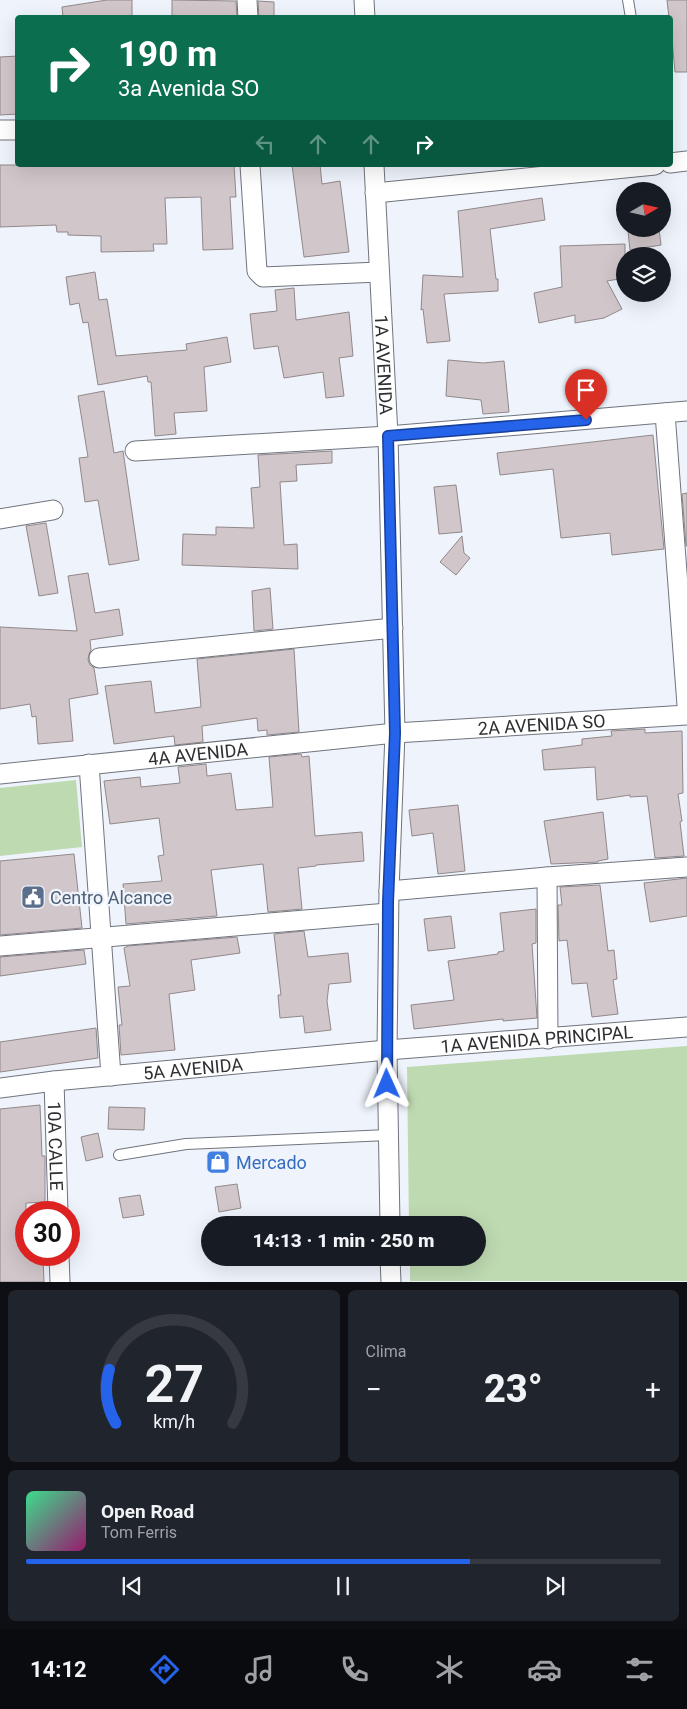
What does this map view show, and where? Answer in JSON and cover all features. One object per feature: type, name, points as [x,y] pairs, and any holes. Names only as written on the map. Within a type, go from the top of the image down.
[{"type":"street","points":[[248,0],[248,15]]},
{"type":"street","points":[[364,0],[365,15]]},
{"type":"street","points":[[0,130],[15,130]]},
{"type":"street","points":[[673,163],[687,161]]},
{"type":"street","points":[[250,167],[257,271],[259,275],[263,277],[379,272]]},
{"type":"street","name":"1A AVENIDA","points":[[374,167],[388,436],[395,733],[388,913],[387,1050],[390,1216]]},
{"type":"street","points":[[375,193],[632,167]]},
{"type":"street","points":[[135,451],[388,436],[687,411]]},
{"type":"street","points":[[665,413],[687,705]]},
{"type":"street","points":[[0,519],[53,510]]},
{"type":"street","points":[[100,658],[393,628]]},
{"type":"street","name":"2A AVENIDA SO","points":[[395,733],[687,715]]},
{"type":"street","name":"4A AVENIDA","points":[[0,774],[395,733]]},
{"type":"street","points":[[89,764],[111,1076]]},
{"type":"street","points":[[389,890],[687,867]]},
{"type":"street","points":[[547,877],[548,1039]]},
{"type":"street","points":[[0,946],[388,913]]},
{"type":"street","name":"1A AVENIDA PRINCIPAL","points":[[387,1050],[687,1027]]},
{"type":"street","name":"5A AVENIDA","points":[[0,1088],[54,1080],[387,1050]]},
{"type":"street","name":"10A CALLE","points":[[54,1080],[58,1201]]},
{"type":"street","points":[[59,1266],[60,1282]]},
{"type":"street","points":[[390,1266],[391,1282]]},
{"type":"lane","points":[[628,0],[630,15]]},
{"type":"lane","points":[[120,1154],[186,1144],[388,1135]]},
{"type":"green space","points":[[76,780],[82,847],[0,856],[0,788]]},
{"type":"green space","points":[[687,1046],[687,1281],[410,1281],[410,1266],[486,1266],[486,1216],[409,1216],[407,1067]]},
{"type":"building","points":[[107,0],[132,0],[132,15],[63,15],[62,7]]},
{"type":"building","points":[[172,0],[236,1],[237,15],[172,15]]},
{"type":"building","points":[[667,0],[687,0],[687,72],[675,72],[673,15],[669,15]]},
{"type":"building","points":[[258,1],[274,2],[274,15],[259,15]]},
{"type":"building","points":[[15,56],[15,114],[0,115],[0,57]]},
{"type":"building","points":[[0,165],[15,165],[15,167],[234,167],[236,197],[230,197],[233,249],[203,250],[201,197],[165,198],[167,244],[153,244],[154,251],[101,252],[101,236],[68,235],[68,232],[57,232],[56,225],[0,227]]},
{"type":"building","points":[[292,167],[320,167],[322,184],[340,181],[349,252],[304,257]]},
{"type":"building","points":[[542,198],[545,220],[490,229],[496,279],[498,279],[498,291],[444,294],[450,341],[427,343],[423,309],[421,310],[423,275],[463,277],[458,211]]},
{"type":"building","points":[[629,238],[660,238],[661,245],[630,247]]},
{"type":"building","points":[[625,244],[625,247],[616,247],[616,280],[607,281],[616,298],[616,302],[618,302],[622,309],[604,318],[575,323],[575,315],[539,323],[534,293],[562,287],[560,246]]},
{"type":"building","points":[[95,272],[99,300],[107,299],[116,356],[187,350],[186,344],[227,337],[231,362],[204,367],[207,411],[174,413],[176,434],[155,436],[151,382],[148,382],[147,376],[98,385],[88,322],[83,323],[79,303],[70,305],[66,277]]},
{"type":"building","points":[[294,288],[296,320],[349,312],[353,356],[339,358],[344,396],[326,398],[323,372],[284,378],[278,346],[254,349],[250,314],[277,311],[275,290]]},
{"type":"building","points":[[448,360],[483,363],[504,361],[509,412],[483,414],[481,400],[446,396]]},
{"type":"building","points":[[104,391],[114,453],[123,451],[139,560],[109,565],[98,500],[85,502],[79,458],[88,457],[78,396]]},
{"type":"building","points":[[653,435],[664,549],[612,555],[610,533],[561,538],[553,469],[500,475],[497,453]]},
{"type":"building","points":[[332,451],[332,463],[296,465],[297,481],[280,482],[284,545],[297,544],[298,569],[182,565],[183,534],[216,535],[216,527],[254,528],[251,488],[260,487],[258,455]]},
{"type":"building","points":[[456,485],[462,532],[439,534],[434,487]]},
{"type":"building","points":[[687,493],[687,546],[686,546],[682,494]]},
{"type":"building","points":[[46,523],[58,593],[39,596],[26,526]]},
{"type":"building","points":[[462,536],[464,553],[470,558],[456,575],[440,562]]},
{"type":"building","points":[[88,573],[95,613],[119,609],[123,635],[90,640],[91,650],[88,660],[94,668],[98,694],[69,699],[73,741],[38,744],[36,716],[32,717],[30,704],[0,709],[0,627],[77,631],[68,576]]},
{"type":"building","points":[[270,588],[273,629],[254,631],[252,591]]},
{"type":"building","points":[[294,649],[299,732],[267,735],[267,730],[258,731],[257,718],[202,726],[203,742],[175,745],[174,736],[114,744],[105,686],[151,681],[155,713],[201,707],[197,659]]},
{"type":"building","points":[[645,729],[645,733],[682,731],[683,793],[678,794],[684,856],[655,858],[647,796],[630,797],[630,795],[597,800],[595,767],[544,770],[542,750],[582,745],[582,739],[612,736],[611,731]]},
{"type":"building","points":[[301,754],[302,757],[309,756],[315,836],[362,832],[364,861],[298,868],[302,909],[268,912],[263,864],[211,870],[217,916],[126,924],[123,884],[162,881],[158,856],[164,855],[159,818],[110,824],[104,781],[140,777],[141,787],[180,783],[178,767],[206,764],[207,776],[231,773],[236,810],[273,807],[269,757]]},
{"type":"building","points":[[458,805],[465,871],[438,874],[433,833],[412,836],[409,810]]},
{"type":"building","points":[[603,812],[608,859],[598,862],[551,864],[544,821]]},
{"type":"building","points":[[74,854],[82,928],[0,935],[0,861]]},
{"type":"building","points":[[687,878],[687,916],[650,922],[644,883]]},
{"type":"building","points":[[600,885],[608,951],[614,950],[617,979],[613,980],[618,1014],[592,1017],[587,983],[572,984],[567,940],[559,941],[558,905],[562,905],[560,887]]},
{"type":"building","points":[[536,909],[536,943],[532,944],[537,1018],[503,1021],[503,1019],[414,1029],[411,1005],[454,1000],[448,961],[498,954],[498,952],[504,951],[500,913]]},
{"type":"building","points":[[451,916],[455,948],[428,951],[424,919]]},
{"type":"building","points":[[304,931],[308,957],[348,953],[351,982],[329,984],[327,1001],[331,1030],[305,1033],[303,1016],[280,1018],[278,995],[281,995],[274,934]]},
{"type":"building","points":[[237,937],[240,953],[191,960],[195,990],[169,994],[175,1050],[121,1055],[119,1025],[122,1025],[118,987],[130,986],[124,948],[128,946]]},
{"type":"building","points":[[84,950],[86,964],[0,976],[0,957]]},
{"type":"building","points":[[96,1028],[98,1058],[0,1072],[0,1042]]},
{"type":"building","points":[[40,1105],[42,1156],[45,1156],[45,1201],[15,1201],[15,1266],[43,1266],[44,1282],[0,1282],[0,1109]]},
{"type":"building","points":[[109,1107],[145,1108],[144,1130],[108,1129]]},
{"type":"building","points":[[98,1133],[103,1157],[86,1161],[81,1137]]},
{"type":"building","points":[[237,1184],[241,1208],[219,1212],[215,1187]]},
{"type":"building","points":[[140,1195],[144,1215],[123,1218],[119,1198]]},
{"type":"place","name":"Centro Alcance","points":[[33,897]]},
{"type":"place","name":"Mercado","points":[[218,1162]]},
{"type":"route","points":[[387,1084],[388,902],[395,733],[388,436],[586,420]]}]
